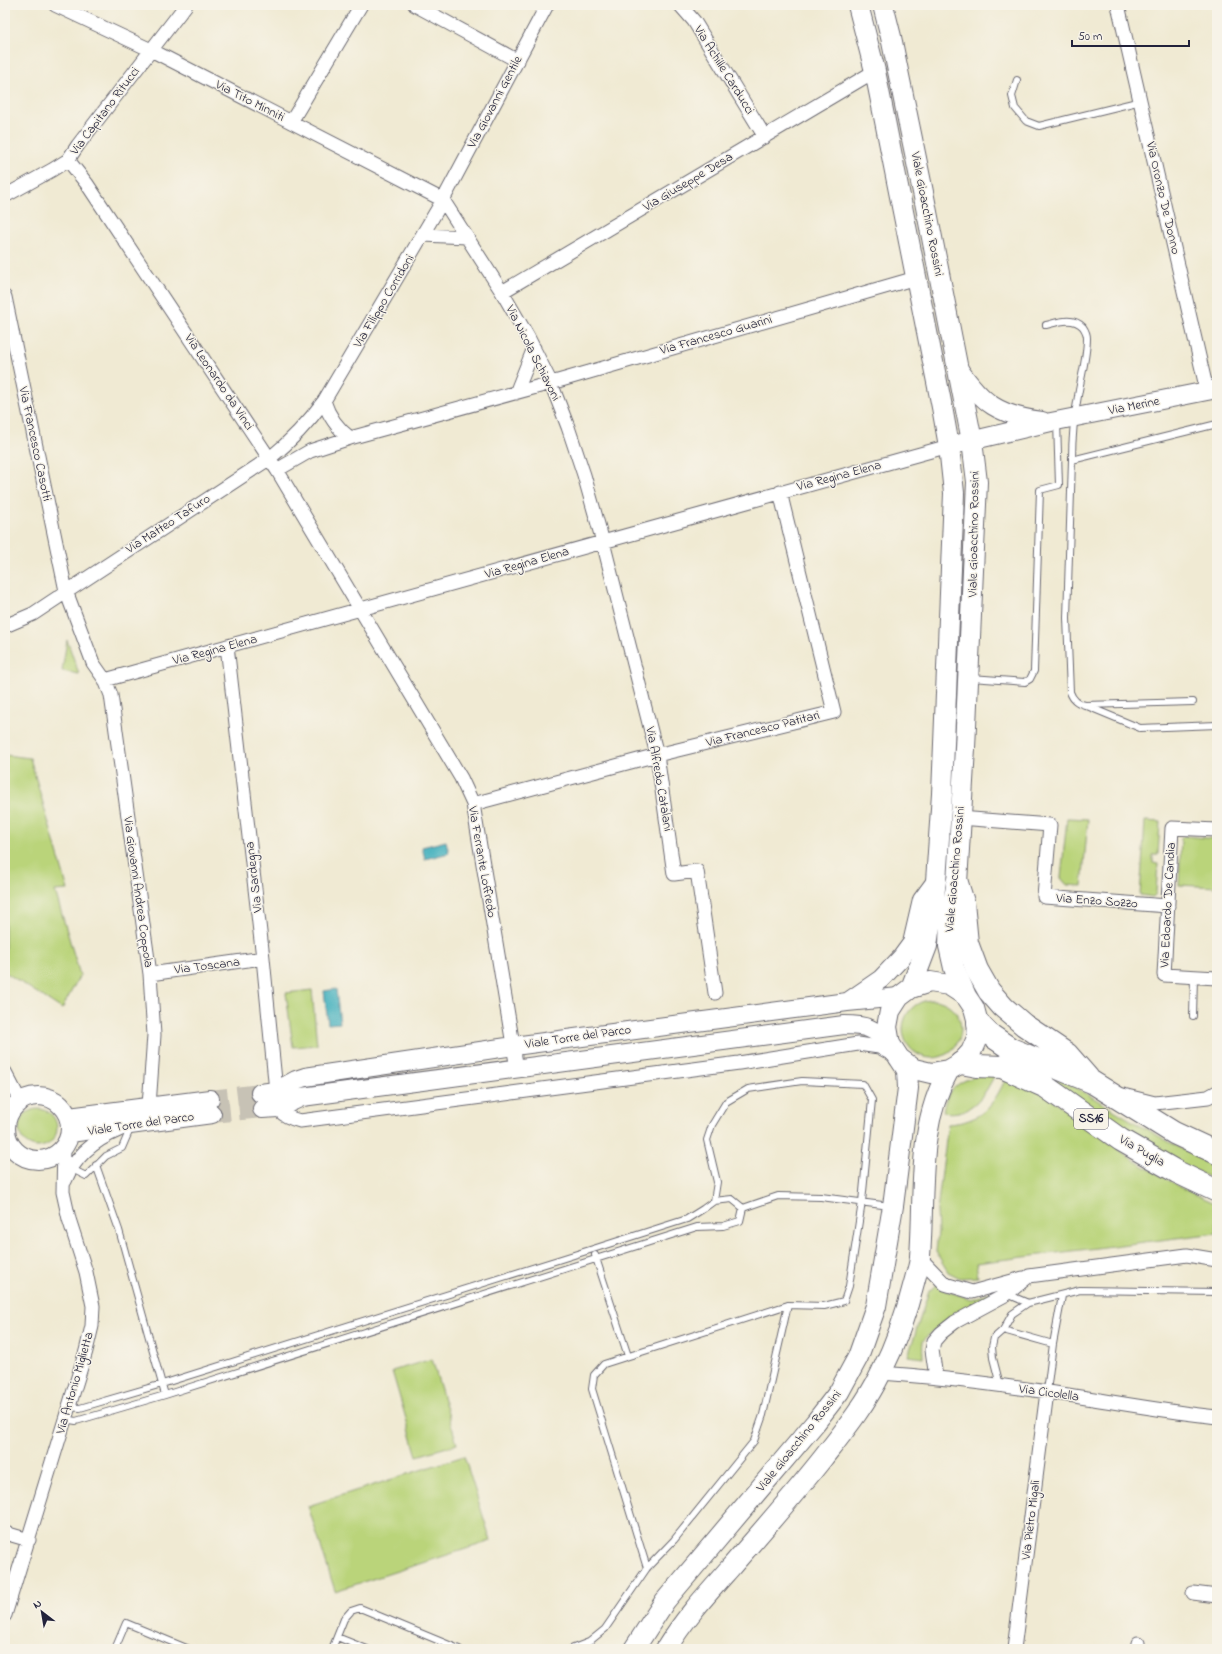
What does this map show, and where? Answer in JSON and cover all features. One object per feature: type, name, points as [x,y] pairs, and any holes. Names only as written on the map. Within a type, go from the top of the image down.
[{"type":"highway","name":"SS16","points":[[946,882],[963,902],[967,942],[977,970],[989,991],[1003,1007],[1024,1025],[1067,1054],[1092,1082]]},
{"type":"highway","name":"SS16","points":[[978,1022],[989,1034],[1011,1049],[1092,1082],[1174,1133],[1217,1153]]},
{"type":"highway","name":"Via Puglia","points":[[955,1067],[1002,1067],[1046,1087],[1122,1140],[1177,1172],[1217,1191]]},
{"type":"main road","name":"Viale Gioacchino Rossini","points":[[666,1649],[692,1612],[794,1495],[838,1439],[864,1404],[881,1373],[898,1336],[910,1300],[920,1258],[922,1182],[930,1116],[941,1084],[955,1067],[971,1052],[977,1038],[978,1022],[974,1008],[966,996],[954,968],[949,946],[950,916],[946,882],[942,786],[954,518],[954,488],[949,446],[875,71],[858,5]]},
{"type":"main road","name":"Viale Gioacchino Rossini","points":[[634,1649],[665,1601],[815,1423],[839,1392],[858,1357],[876,1306],[893,1206],[908,1088],[907,1070],[895,1051],[887,1027],[890,1011],[905,992],[927,946],[946,882],[960,818],[969,678],[977,482],[972,441],[958,368],[918,166],[883,5]]},
{"type":"main road","name":"Viale Gioacchino Rossini","points":[[905,992],[930,982],[950,985],[966,996]]},
{"type":"main road","points":[[895,1051],[914,1069],[925,1072],[931,1073],[955,1067]]},
{"type":"street","name":"Via Tito Minniti","points":[[55,5],[151,50],[443,200]]},
{"type":"street","name":"Via Capitano Ritucci","points":[[5,196],[68,160],[186,5]]},
{"type":"street","points":[[291,122],[361,5]]},
{"type":"street","points":[[415,5],[518,61]]},
{"type":"street","name":"Via Giovanni Gentile","points":[[443,200],[547,5]]},
{"type":"street","name":"Via Achille Carducci","points":[[680,5],[694,21],[765,137]]},
{"type":"street","name":"Via Oronzo De Donno","points":[[1118,5],[1212,390]]},
{"type":"street","name":"Via Giuseppe Desa","points":[[502,292],[875,71]]},
{"type":"street","name":"Via Leonardo da Vinci","points":[[68,160],[87,184],[270,458],[360,610]]},
{"type":"street","name":"Via Filippo Corridoni","points":[[270,458],[287,444],[309,421],[324,401],[443,200]]},
{"type":"street","name":"Via Nicola Schiavoni","points":[[443,200],[502,292],[534,348],[551,383],[584,475],[603,542]]},
{"type":"street","points":[[423,235],[467,237]]},
{"type":"street","name":"Via Francesco Guarini","points":[[277,470],[310,451],[350,438],[516,393],[916,278]]},
{"type":"street","name":"Via Francesco Casotti","points":[[5,297],[66,591],[92,662],[105,680]]},
{"type":"street","points":[[516,393],[534,348]]},
{"type":"street","name":"Via Merine","points":[[958,368],[972,388],[986,401],[999,410],[1015,416],[1054,422]]},
{"type":"street","name":"Via Merine","points":[[949,446],[1054,422],[1212,390]]},
{"type":"street","points":[[324,401],[329,415],[341,431],[350,438]]},
{"type":"street","name":"Via Regina Elena","points":[[105,680],[949,446]]},
{"type":"street","name":"Via Matteo Tafuro","points":[[5,626],[33,614],[270,458]]},
{"type":"street","name":"Via Francesco Patitari","points":[[473,804],[657,755],[834,712],[780,492]]},
{"type":"street","name":"Via Alfredo Catalani","points":[[603,542],[657,755],[674,874],[697,871],[715,993]]},
{"type":"street","name":"Via Ferrante Loffredo","points":[[360,610],[461,778],[473,804],[517,1069]]},
{"type":"street","name":"Via Sardegna","points":[[227,646],[264,958],[269,1100]]},
{"type":"street","name":"Via Giovanni Andrea Coppola","points":[[105,680],[112,695],[150,974],[154,1035],[150,1106]]},
{"type":"street","name":"Via Enzo Sozzo","points":[[960,818],[1050,825],[1044,897],[1168,906]]},
{"type":"street","name":"Via Edoardo De Candia","points":[[1217,830],[1172,828],[1164,974],[1217,978]]},
{"type":"street","points":[[847,1002],[881,979],[901,958],[912,943],[922,900],[946,882]]},
{"type":"street","name":"Via Toscana","points":[[150,974],[264,958]]},
{"type":"street","name":"Viale Torre del Parco","points":[[269,1100],[296,1080],[305,1077],[514,1046],[847,1002],[905,992]]},
{"type":"street","name":"Viale Torre del Parco","points":[[269,1100],[517,1069],[844,1025],[862,1025],[877,1032],[895,1051]]},
{"type":"street","points":[[269,1100],[284,1117],[300,1121],[739,1062],[858,1044],[895,1051]]},
{"type":"street","points":[[5,1072],[20,1101]]},
{"type":"street","points":[[1110,1092],[1155,1103],[1208,1097],[1217,1092]]},
{"type":"street","points":[[32,1096],[44,1096],[55,1100],[64,1109],[68,1132],[51,1158],[34,1160],[21,1156],[16,1152],[10,1145],[5,1133],[7,1118],[14,1107],[20,1101],[32,1096]]},
{"type":"street","name":"Viale Torre del Parco","points":[[150,1106],[211,1107],[131,1126],[68,1132],[150,1106]]},
{"type":"street","points":[[63,1192],[70,1168],[81,1155],[110,1134],[131,1126]]},
{"type":"street","name":"Via Antonio Miglietta","points":[[5,1615],[86,1351],[92,1326],[93,1306],[86,1272],[69,1219],[63,1192],[68,1132]]},
{"type":"street","points":[[920,1258],[945,1284],[972,1292],[1029,1276],[1187,1255],[1217,1260]]},
{"type":"street","points":[[936,1377],[932,1350],[934,1341],[941,1332],[955,1322],[1007,1294],[1029,1276]]},
{"type":"street","name":"Via Cicolella","points":[[881,1373],[936,1377],[1217,1417]]},
{"type":"street","name":"Via Pietro Migali","points":[[1014,1649],[1047,1392]]},
{"type":"street","points":[[5,1532],[29,1540]]},
{"type":"street","points":[[1193,1593],[1217,1596]]},
{"type":"lane","points":[[1017,80],[1012,96],[1015,108],[1026,121],[1039,126],[1141,101]]},
{"type":"lane","points":[[1046,325],[1065,320],[1071,321],[1084,328],[1087,334],[1086,351],[1074,418],[1072,460],[1067,611],[1070,692],[1072,698],[1077,703],[1140,728],[1217,725]]},
{"type":"lane","points":[[969,678],[1025,682],[1030,679],[1034,671],[1040,490],[1059,485],[1054,422]]},
{"type":"lane","points":[[1072,460],[1217,424]]},
{"type":"lane","points":[[1085,706],[1194,702]]},
{"type":"lane","points":[[1193,1016],[1194,977]]},
{"type":"lane","points":[[647,1568],[592,1389],[594,1375],[604,1364],[788,1305],[824,1306],[844,1301],[849,1286],[862,1202],[872,1100],[863,1084],[802,1081],[748,1089],[726,1102],[712,1125],[707,1140],[717,1182],[714,1201]]},
{"type":"lane","points":[[70,1168],[86,1176],[106,1156],[122,1148],[131,1126]]},
{"type":"lane","points":[[96,1165],[119,1230],[165,1395]]},
{"type":"lane","points":[[743,1208],[778,1196],[821,1197],[893,1206]]},
{"type":"lane","points":[[66,1413],[687,1219],[714,1201],[732,1200],[743,1208]]},
{"type":"lane","points":[[66,1413],[76,1421],[165,1395],[697,1227],[723,1226],[740,1221],[743,1208]]},
{"type":"lane","points":[[593,1249],[628,1356]]},
{"type":"lane","points":[[1000,1386],[993,1358],[992,1347],[994,1338],[1003,1330],[1012,1314],[1028,1304],[1080,1290],[1217,1292]]},
{"type":"lane","points":[[1007,1294],[1028,1304]]},
{"type":"lane","points":[[1047,1392],[1053,1344],[1062,1296]]},
{"type":"lane","points":[[571,1649],[589,1642],[606,1629],[647,1568],[674,1540],[754,1441],[764,1414],[788,1305]]},
{"type":"lane","points":[[1003,1330],[1053,1344]]},
{"type":"lane","points":[[332,1649],[344,1619],[351,1611],[360,1608],[459,1649]]},
{"type":"lane","points":[[115,1649],[126,1623],[176,1647],[189,1649]]},
{"type":"lane","points":[[337,1637],[367,1649]]},
{"type":"green space","points":[[67,640],[79,674],[62,671]]},
{"type":"green space","points":[[5,755],[30,758],[68,890],[55,891],[80,975],[62,1009],[5,972]]},
{"type":"green space","points":[[1067,818],[1088,819],[1082,886],[1067,885],[1061,878]]},
{"type":"green space","points":[[1145,821],[1160,822],[1158,855],[1153,855],[1153,863],[1158,864],[1156,892],[1153,897],[1140,895]]},
{"type":"green space","points":[[1184,836],[1217,839],[1217,887],[1179,885],[1181,838]]},
{"type":"green space","points":[[312,990],[317,1045],[293,1047],[286,993]]},
{"type":"green space","points":[[926,1000],[938,1000],[953,1008],[961,1023],[961,1035],[953,1050],[938,1058],[926,1058],[911,1050],[903,1035],[903,1023],[911,1008]]},
{"type":"green space","points":[[1016,1060],[1075,1087],[1189,1153],[1217,1165],[1217,1181],[1166,1157]]},
{"type":"green space","points":[[995,1074],[981,1097],[969,1108],[953,1113],[943,1112],[945,1102],[949,1094],[960,1083],[968,1079]]},
{"type":"green space","points":[[1006,1078],[1046,1095],[1133,1160],[1188,1191],[1217,1204],[1217,1233],[976,1263],[978,1277],[960,1278],[948,1272],[936,1252],[938,1232],[937,1211],[948,1124],[969,1120],[984,1111],[996,1097]]},
{"type":"green space","points":[[34,1109],[42,1109],[52,1114],[56,1121],[56,1135],[52,1142],[42,1147],[34,1147],[24,1142],[22,1139],[19,1132],[19,1124],[24,1114],[27,1112]]},
{"type":"green space","points":[[937,1284],[946,1291],[972,1299],[997,1290],[999,1291],[945,1322],[927,1336],[923,1342],[923,1358],[908,1356],[929,1291]]},
{"type":"green space","points":[[432,1359],[457,1444],[417,1456],[392,1371]]},
{"type":"green space","points":[[464,1456],[491,1541],[335,1591],[308,1506]]},
{"type":"water","points":[[446,841],[449,853],[425,859],[422,847]]},
{"type":"water","points":[[336,989],[340,1023],[328,1024],[324,991]]},
{"type":"tunnel","points":[[210,1099],[260,1093]]},
{"type":"tunnel","points":[[212,1114],[262,1109]]}]
